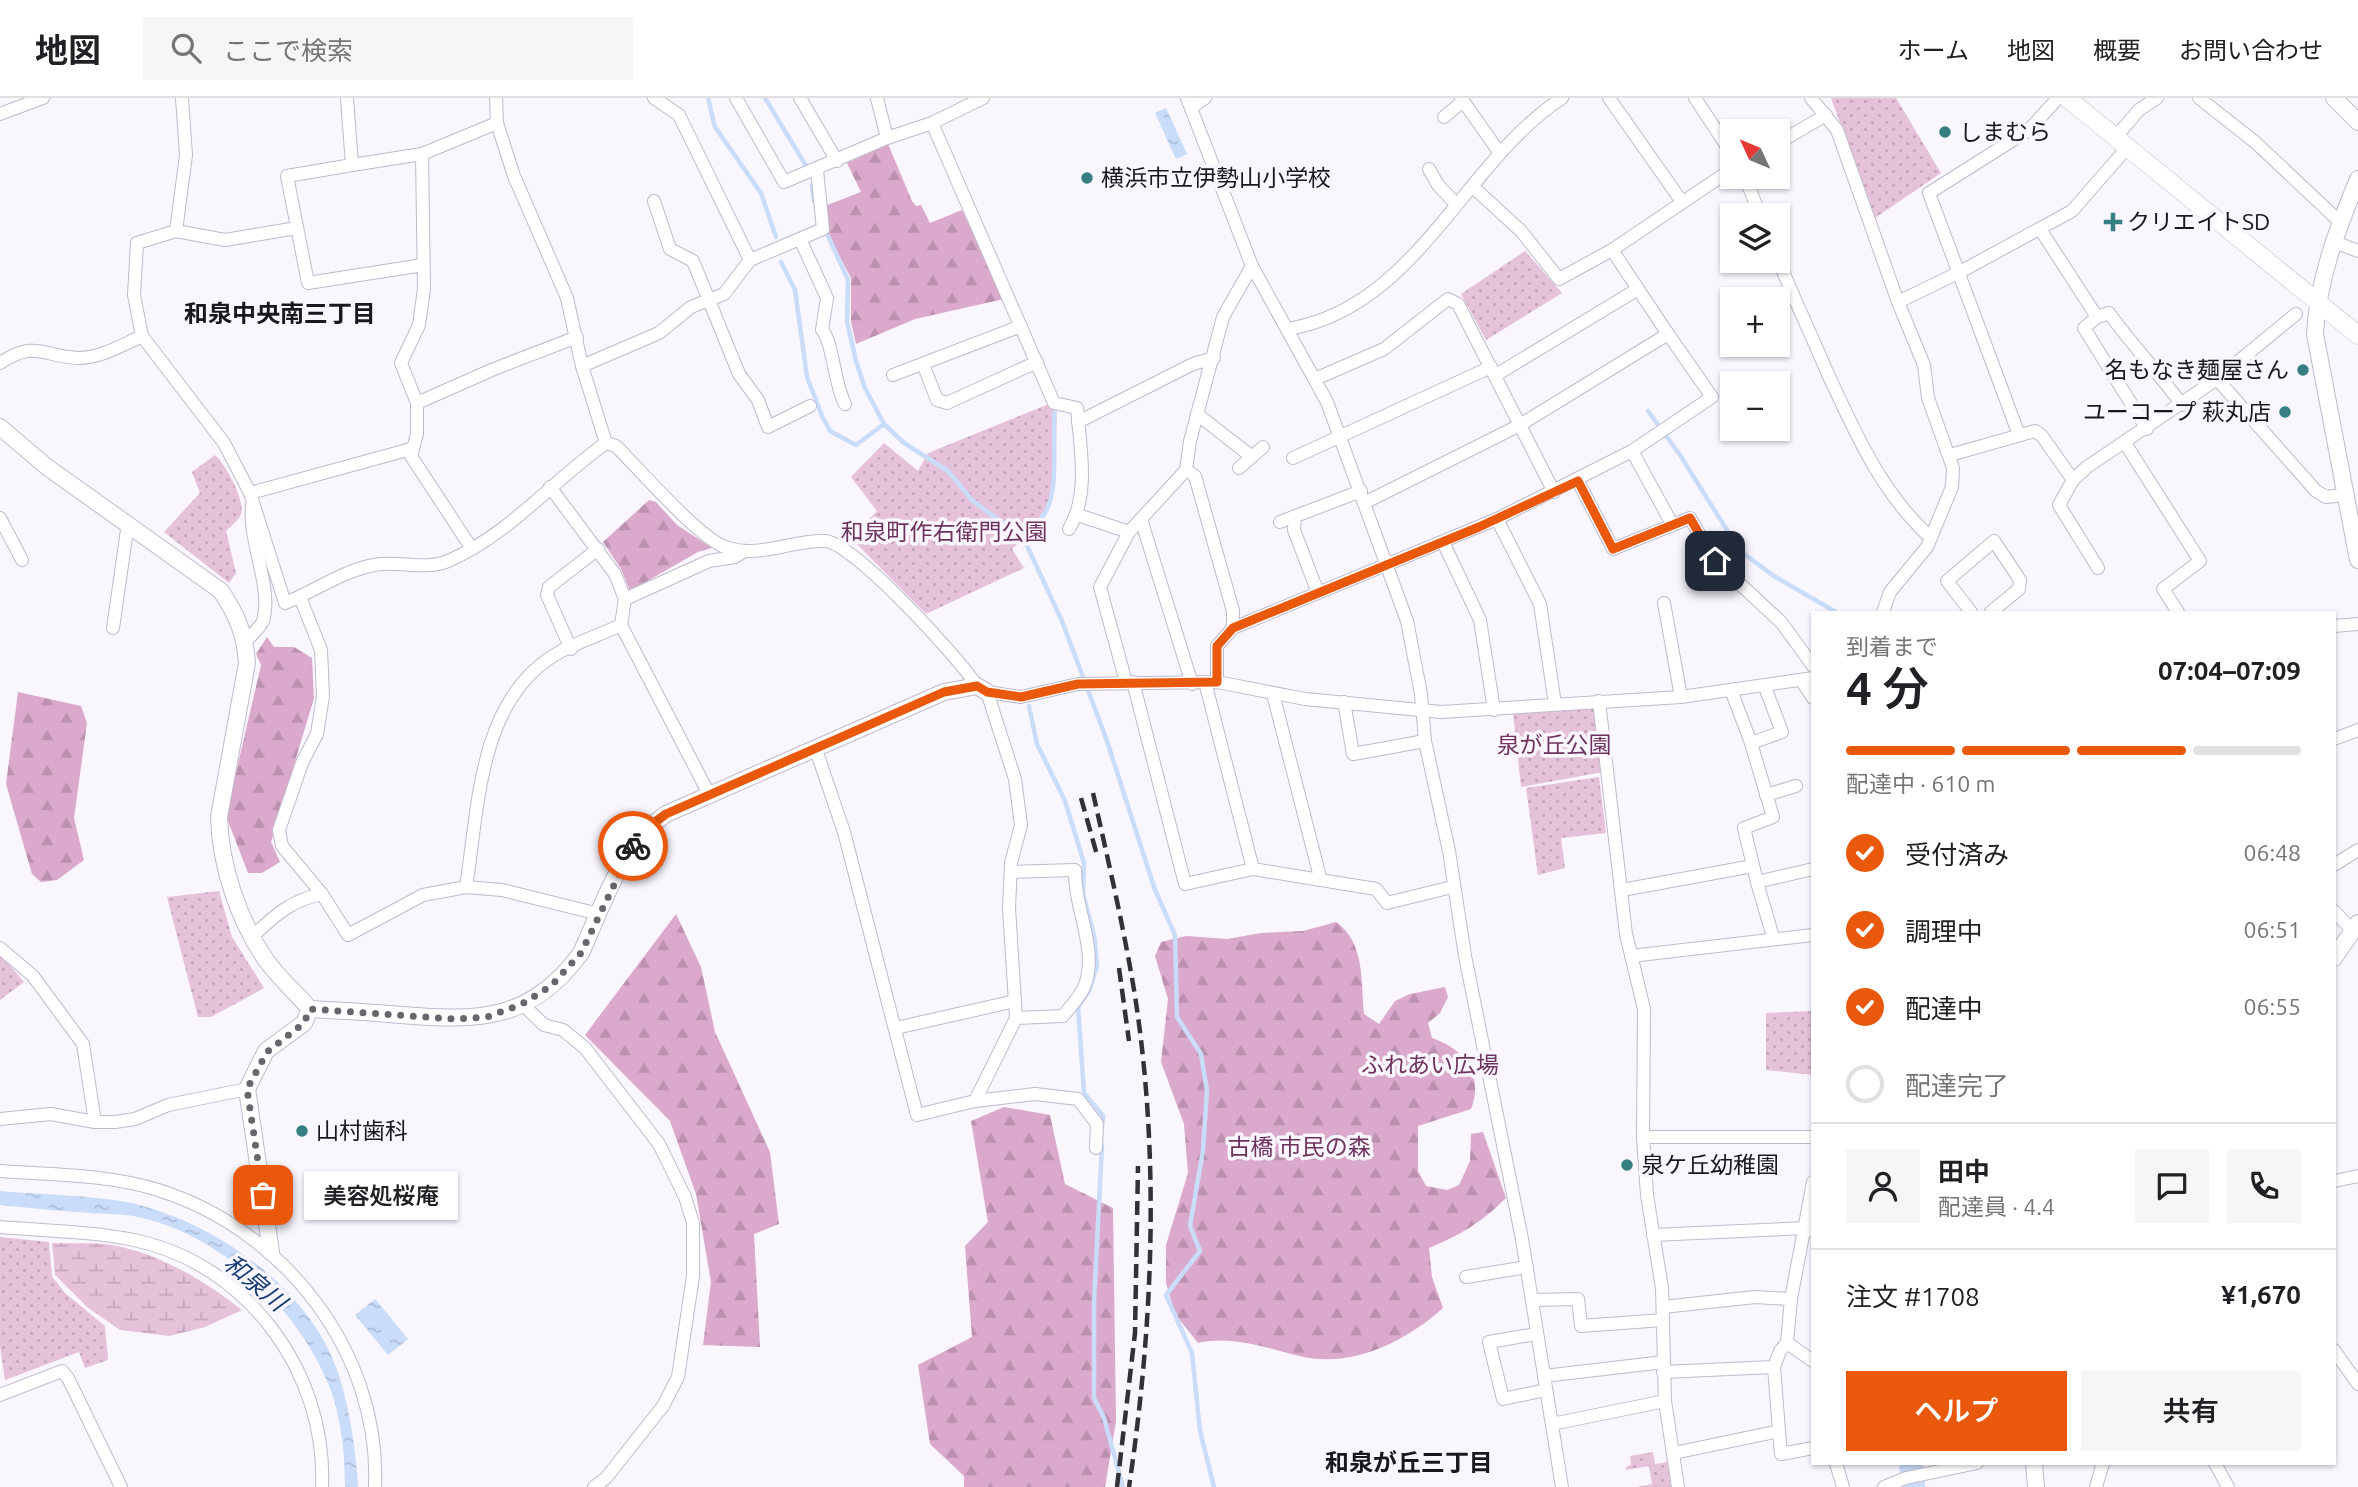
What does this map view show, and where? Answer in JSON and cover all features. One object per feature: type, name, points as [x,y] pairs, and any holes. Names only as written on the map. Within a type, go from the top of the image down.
[{"type":"main road","points":[[2067,98],[2120,144],[2358,335]]},
{"type":"street","points":[[0,114],[43,98]]},
{"type":"street","points":[[176,231],[186,155],[182,98]]},
{"type":"street","points":[[347,98],[352,165]]},
{"type":"street","points":[[496,98],[497,123],[513,176],[563,286],[582,366],[606,443]]},
{"type":"street","points":[[654,98],[680,115],[750,260]]},
{"type":"street","points":[[736,98],[784,182],[887,138],[932,123],[983,98]]},
{"type":"street","points":[[800,98],[837,160]]},
{"type":"street","points":[[877,98],[887,138]]},
{"type":"street","points":[[1205,98],[1189,102],[1252,267],[1315,379],[1364,496],[1407,621],[1421,694],[1420,710],[1425,741],[1448,850],[1452,887],[1527,1267],[1562,1487]]},
{"type":"street","points":[[1609,98],[1682,202]]},
{"type":"street","points":[[1695,98],[1720,135]]},
{"type":"street","points":[[1811,98],[1837,130],[1898,302],[1924,365],[1928,398],[1950,455],[1954,481],[1922,556],[1890,592],[1883,611]]},
{"type":"street","points":[[2020,435],[1961,272],[1929,193],[2029,130],[2058,98]]},
{"type":"street","points":[[1898,302],[1961,272],[2072,211],[2120,144],[2139,110],[2157,98]]},
{"type":"street","points":[[2199,98],[2255,142],[2340,222]]},
{"type":"street","points":[[2334,98],[2358,122]]},
{"type":"street","points":[[1288,329],[1324,320],[1379,288],[1438,228],[1499,152],[1558,99]]},
{"type":"street","points":[[1444,117],[1462,100],[1499,152]]},
{"type":"street","points":[[1790,136],[1826,116]]},
{"type":"street","points":[[423,265],[308,283],[287,176],[422,154],[497,123]]},
{"type":"street","points":[[932,123],[1054,403],[1077,408],[1082,465],[1077,515],[1069,529]]},
{"type":"street","points":[[422,154],[425,289],[419,325],[401,363],[417,403],[417,434],[411,456],[471,549]]},
{"type":"street","points":[[1429,169],[1438,185],[1456,205]]},
{"type":"street","points":[[582,366],[659,333],[691,307],[724,294],[750,260],[823,229],[817,170]]},
{"type":"street","points":[[1473,187],[1521,231],[1559,279],[1612,250],[1720,177]]},
{"type":"street","points":[[2358,179],[2332,241],[2316,303],[2316,349],[2358,560]]},
{"type":"street","points":[[654,201],[665,212],[666,251],[693,261],[706,301],[739,374],[758,400],[768,427],[810,406]]},
{"type":"street","points":[[297,228],[225,240],[176,231],[137,243],[134,295],[142,336],[224,443],[258,515],[285,603],[349,572],[372,565],[439,564],[471,549],[508,526],[550,487],[606,443]]},
{"type":"street","points":[[2040,229],[2097,317]]},
{"type":"street","points":[[800,239],[827,298],[822,330],[828,337],[833,374],[845,404]]},
{"type":"street","points":[[2332,241],[2358,251]]},
{"type":"street","points":[[1205,683],[1217,646],[1233,628],[1387,562],[1497,519],[1578,481],[1632,451],[1712,397],[1612,250]]},
{"type":"street","points":[[1252,267],[1223,317],[1197,414],[1186,470],[1129,532],[1100,587],[1185,884],[1253,869],[1320,877],[1376,889],[1387,903],[1452,887]]},
{"type":"street","points":[[1784,273],[1849,420],[1886,488],[1908,518],[1931,538]]},
{"type":"street","points":[[1293,458],[1494,371],[1638,289]]},
{"type":"street","points":[[1315,379],[1384,349],[1448,299],[1458,304],[1554,492]]},
{"type":"street","points":[[2147,429],[2084,328],[2097,317],[2109,313],[2131,343],[2151,361],[2182,405]]},
{"type":"street","points":[[2098,568],[2059,505],[2073,480],[2087,467],[2147,429],[2217,379],[2296,314]]},
{"type":"street","points":[[893,375],[1021,326]]},
{"type":"street","points":[[1280,522],[1364,496],[1520,425],[1668,334]]},
{"type":"street","points":[[0,363],[18,351],[47,350],[78,358],[97,356],[142,336]]},
{"type":"street","points":[[417,403],[577,337]]},
{"type":"street","points":[[1078,422],[1193,363],[1214,358]]},
{"type":"street","points":[[923,364],[937,400],[947,403],[1037,362]]},
{"type":"street","points":[[2217,379],[2316,491],[2326,497],[2344,495]]},
{"type":"street","points":[[1197,414],[1252,457]]},
{"type":"street","points":[[0,427],[47,467],[221,592],[237,617],[245,642],[247,663],[219,817],[222,851],[251,937],[268,963],[310,1009],[454,1019],[487,1017],[522,1004],[551,986],[572,966],[581,953],[621,865],[638,838],[666,814],[944,692],[982,689],[1021,697],[1078,684],[1205,683],[1273,694],[1420,710],[1494,710],[1681,697],[1807,679]]},
{"type":"street","points":[[1950,455],[2020,435],[2039,433],[2073,480]]},
{"type":"street","points":[[606,443],[616,446],[683,514],[722,546],[743,552]]},
{"type":"street","points":[[2124,443],[2200,561],[2164,589],[2177,611]]},
{"type":"street","points":[[1240,468],[1263,447]]},
{"type":"street","points":[[251,499],[411,449]]},
{"type":"street","points":[[1632,451],[1672,524]]},
{"type":"street","points":[[1186,470],[1195,476],[1233,611],[1233,628]]},
{"type":"street","points":[[1578,481],[1613,549],[1690,518],[1715,561],[1781,622],[1811,663]]},
{"type":"street","points":[[550,487],[615,574],[625,599],[621,625],[709,794]]},
{"type":"street","points":[[245,642],[263,622],[263,589],[251,521],[251,499]]},
{"type":"street","points":[[1077,515],[1129,532]]},
{"type":"street","points":[[1295,516],[1294,530],[1318,593]]},
{"type":"street","points":[[0,518],[22,560]]},
{"type":"street","points":[[1141,519],[1205,683],[1253,869]]},
{"type":"street","points":[[1497,519],[1540,604],[1555,704]]},
{"type":"street","points":[[113,628],[128,523]]},
{"type":"street","points":[[625,599],[709,561],[735,557],[743,552],[817,541],[836,543],[863,564],[944,644],[982,689],[1018,796],[1021,825],[1011,872],[1009,908],[1016,1018],[975,1101]]},
{"type":"street","points":[[1969,611],[1947,581],[1994,541],[2020,580],[2019,589],[1992,611]]},
{"type":"street","points":[[1443,542],[1480,620],[1494,710]]},
{"type":"street","points":[[571,649],[547,595],[549,587],[598,549]]},
{"type":"street","points":[[300,597],[321,650],[323,696],[317,734],[302,763],[279,830],[282,846],[322,894],[348,935],[424,895],[466,887],[502,890],[599,914]]},
{"type":"street","points":[[1664,603],[1681,697]]},
{"type":"street","points":[[2336,626],[2358,624]]},
{"type":"street","points":[[466,887],[487,762],[500,720],[521,681],[546,660],[621,625]]},
{"type":"street","points":[[1751,743],[1782,732],[1765,687]]},
{"type":"street","points":[[1731,690],[1751,743],[1773,817],[1744,828],[1773,937]]},
{"type":"street","points":[[1273,694],[1320,877]]},
{"type":"street","points":[[1599,701],[1631,956],[1644,1009],[1643,1137],[1663,1313],[1665,1401],[1678,1487]]},
{"type":"street","points":[[1344,702],[1353,754],[1425,741]]},
{"type":"street","points":[[2336,738],[2358,730]]},
{"type":"street","points":[[815,747],[844,832],[917,1115],[975,1101],[1035,1094],[1078,1099],[1097,1124],[1096,1148]]},
{"type":"street","points":[[1766,795],[1796,786]]},
{"type":"street","points":[[2336,863],[2358,850]]},
{"type":"street","points":[[1622,890],[1753,866]]},
{"type":"street","points":[[1757,882],[1811,869]]},
{"type":"street","points":[[1011,872],[1075,870],[1075,893],[1091,961],[1084,988],[1063,1016],[1016,1018]]},
{"type":"street","points":[[251,937],[284,907],[302,898],[322,894]]},
{"type":"street","points":[[2336,913],[2355,934],[2336,956]]},
{"type":"street","points":[[1631,956],[1811,934]]},
{"type":"street","points":[[0,948],[33,976],[83,1044],[95,1122]]},
{"type":"street","points":[[896,1028],[1015,1000]]},
{"type":"street","points":[[522,1004],[544,1024],[563,1030],[584,1048],[663,1152],[685,1196],[693,1223],[693,1276],[678,1377],[663,1406],[608,1482],[594,1487]]},
{"type":"street","points":[[271,1252],[247,1089],[267,1052],[304,1023],[310,1009]]},
{"type":"street","points":[[0,1119],[51,1114],[95,1122],[135,1119],[168,1105],[247,1089]]},
{"type":"street","points":[[1643,1137],[1811,1137]]},
{"type":"street","points":[[0,1171],[121,1180],[157,1189],[188,1200],[228,1221],[271,1252],[310,1293],[350,1360],[371,1431],[374,1487]]},
{"type":"street","points":[[2336,1181],[2358,1176]]},
{"type":"street","points":[[1811,1206],[1809,1229],[1791,1299],[1787,1343],[1780,1350],[1774,1367],[1781,1454],[1811,1448]]},
{"type":"street","points":[[0,1227],[134,1240],[195,1264],[241,1295],[268,1322],[292,1356],[305,1384],[317,1420],[323,1460],[322,1487]]},
{"type":"street","points":[[1653,1235],[1809,1229]]},
{"type":"street","points":[[1465,1277],[1527,1267]]},
{"type":"street","points":[[1532,1300],[1578,1299],[1581,1326],[1755,1297],[1791,1299]]},
{"type":"street","points":[[1536,1334],[1489,1342],[1503,1399],[1546,1390]]},
{"type":"street","points":[[1787,1343],[1811,1360]]},
{"type":"street","points":[[2336,1353],[2358,1384]]},
{"type":"street","points":[[1544,1376],[1664,1367],[1774,1367]]},
{"type":"street","points":[[0,1395],[62,1371],[68,1378],[121,1487]]},
{"type":"street","points":[[1552,1424],[1665,1401]]},
{"type":"street","points":[[1674,1453],[1779,1432]]},
{"type":"street","points":[[1837,1465],[1843,1487]]},
{"type":"street","points":[[1884,1487],[1906,1478],[1967,1465]]},
{"type":"street","points":[[2034,1465],[2036,1487]]},
{"type":"street","points":[[2096,1487],[2102,1465]]},
{"type":"street","points":[[2216,1465],[2228,1487]]},
{"type":"green space","points":[[1831,98],[1896,98],[1941,173],[1875,218]]},
{"type":"green space","points":[[888,144],[912,201],[916,206],[921,205],[930,223],[962,210],[1004,299],[915,319],[856,344],[851,322],[851,278],[826,231],[822,207],[861,192],[847,163]]},
{"type":"green space","points":[[1525,251],[1562,293],[1486,340],[1461,294]]},
{"type":"green space","name":"和泉町作右衛門公園","points":[[1049,404],[1057,406],[1055,488],[1045,517],[1012,549],[1024,568],[926,614],[851,538],[877,511],[851,477],[884,443],[918,471],[928,453]]},
{"type":"green space","points":[[215,455],[234,483],[242,508],[239,518],[226,531],[236,573],[229,583],[164,532],[200,493],[192,472]]},
{"type":"green space","points":[[649,500],[656,502],[677,525],[712,548],[698,552],[630,591],[621,569],[603,542]]},
{"type":"green space","points":[[267,637],[274,647],[294,647],[312,658],[314,698],[271,842],[280,862],[262,873],[248,873],[226,816],[261,665],[256,654]]},
{"type":"green space","points":[[18,692],[81,706],[87,723],[74,818],[84,860],[57,880],[41,882],[32,874],[6,784]]},
{"type":"green space","name":"泉が丘公園","points":[[1595,706],[1603,772],[1521,787],[1513,712]]},
{"type":"green space","points":[[1599,777],[1606,833],[1561,838],[1565,868],[1538,875],[1526,788]]},
{"type":"green space","points":[[219,891],[232,937],[264,988],[211,1017],[198,1017],[167,897]]},
{"type":"green space","points":[[676,914],[701,967],[715,1032],[770,1152],[779,1224],[754,1234],[760,1347],[703,1345],[711,1282],[696,1194],[670,1121],[585,1035]]},
{"type":"green space","name":"古橋 市民の森","points":[[1336,922],[1345,930],[1357,951],[1364,1014],[1379,1024],[1395,1001],[1410,994],[1445,987],[1448,997],[1440,1013],[1428,1023],[1432,1038],[1454,1049],[1469,1065],[1475,1085],[1474,1097],[1471,1109],[1418,1126],[1418,1171],[1426,1186],[1447,1190],[1459,1185],[1470,1161],[1471,1134],[1483,1132],[1506,1198],[1470,1227],[1429,1248],[1432,1277],[1443,1308],[1394,1342],[1376,1350],[1338,1359],[1299,1356],[1236,1341],[1198,1343],[1175,1314],[1166,1283],[1166,1245],[1188,1173],[1184,1124],[1161,1062],[1168,999],[1155,956],[1161,942],[1186,936],[1227,939],[1261,933],[1303,931]]},
{"type":"green space","points":[[0,954],[24,982],[0,1000]]},
{"type":"green space","points":[[1811,1011],[1811,1075],[1766,1070],[1766,1013]]},
{"type":"green space","points":[[1004,1107],[1050,1115],[1065,1184],[1113,1208],[1116,1421],[1105,1487],[964,1487],[964,1476],[930,1444],[918,1365],[972,1337],[965,1246],[988,1222],[971,1121]]},
{"type":"green space","points":[[0,1237],[49,1242],[52,1276],[65,1293],[105,1326],[108,1360],[85,1368],[79,1352],[5,1380],[0,1346]]},
{"type":"green space","points":[[52,1243],[105,1244],[130,1249],[181,1270],[242,1310],[205,1327],[169,1336],[120,1330],[87,1307],[55,1275]]},
{"type":"green space","points":[[1653,1452],[1655,1464],[1667,1462],[1671,1487],[1637,1487],[1652,1484],[1649,1466],[1626,1470],[1626,1467],[1631,1465],[1630,1456]]},
{"type":"water","points":[[1166,108],[1187,154],[1176,159],[1155,113]]},
{"type":"water","points":[[0,1191],[91,1197],[143,1206],[206,1231],[264,1270],[312,1321],[329,1351],[348,1408],[358,1487],[345,1487],[343,1448],[336,1408],[328,1383],[314,1355],[296,1327],[252,1278],[198,1239],[168,1226],[126,1215],[0,1205]]},
{"type":"water","points":[[375,1299],[408,1339],[388,1355],[355,1315]]},
{"type":"waterway","points":[[708,98],[715,127],[761,193],[776,237]]},
{"type":"waterway","points":[[765,98],[808,169]]},
{"type":"waterway","points":[[812,185],[814,201]]},
{"type":"waterway","points":[[828,236],[848,280],[847,322],[856,361],[865,388],[884,424]]},
{"type":"waterway","points":[[781,262],[795,290],[807,377],[830,431],[856,445],[884,424],[904,443],[948,471],[972,500],[1022,535],[1062,621],[1106,738],[1155,890],[1175,935],[1177,1017],[1201,1054],[1207,1091],[1203,1150],[1190,1226],[1200,1251],[1166,1295],[1192,1353],[1200,1431],[1214,1487]]},
{"type":"waterway","points":[[1022,535],[1036,524],[1049,506],[1054,479],[1055,408]]},
{"type":"waterway","points":[[1648,411],[1680,455],[1740,551],[1774,576],[1834,611]]},
{"type":"waterway","points":[[1029,706],[1037,744],[1065,801],[1084,863],[1083,894],[1094,935],[1097,966],[1089,991],[1078,1007],[1084,1093],[1103,1116],[1102,1126]]},
{"type":"waterway","points":[[1102,1146],[1094,1302],[1094,1398],[1104,1418],[1123,1487]]},
{"type":"waterway","points":[[1911,1465],[1913,1487]]},
{"type":"railway","points":[[1093,793],[1135,996],[1148,1118],[1148,1303],[1144,1365],[1129,1487]]},
{"type":"railway","points":[[1081,798],[1097,855]]},
{"type":"railway","points":[[1119,968],[1129,1041]]},
{"type":"railway","points":[[1117,1487],[1135,1333],[1138,1166]]},
{"type":"way so far","points":[[263,1195],[247,1089],[259,1062],[275,1043],[304,1023],[310,1009],[454,1019],[487,1017],[522,1004],[551,986],[572,966],[581,953],[621,865],[633,846]]},
{"type":"place","name":"しまむら","points":[[1945,132]]},
{"type":"place","name":"横浜市立伊勢山小学校","points":[[1087,178]]},
{"type":"place","name":"クリエイトSD","points":[[2113,222]]},
{"type":"place","name":"名もなき麺屋さん","points":[[2303,370]]},
{"type":"place","name":"ユーコープ 萩丸店","points":[[2285,412]]},
{"type":"place","name":"山村歯科","points":[[302,1131]]},
{"type":"place","name":"泉ケ丘幼稚園","points":[[1627,1165]]},
{"type":"place","name":"美容処桜庵","points":[[263,1195]]},
{"type":"district","name":"和泉中央南三丁目","points":[[280,314]]},
{"type":"district","name":"和泉が丘三丁目","points":[[1409,1463]]},
{"type":"route","points":[[633,846],[651,825],[666,814],[944,692],[977,686],[987,692],[1021,697],[1078,684],[1217,682],[1217,646],[1233,628],[1276,612],[1387,562],[1479,527],[1578,481],[1613,549],[1690,518],[1715,561]]},
{"type":"park label","name":"ふれあい広場","points":[[1430,1065]]},
{"type":"water label","name":"和泉川","points":[[255,1283]]}]
